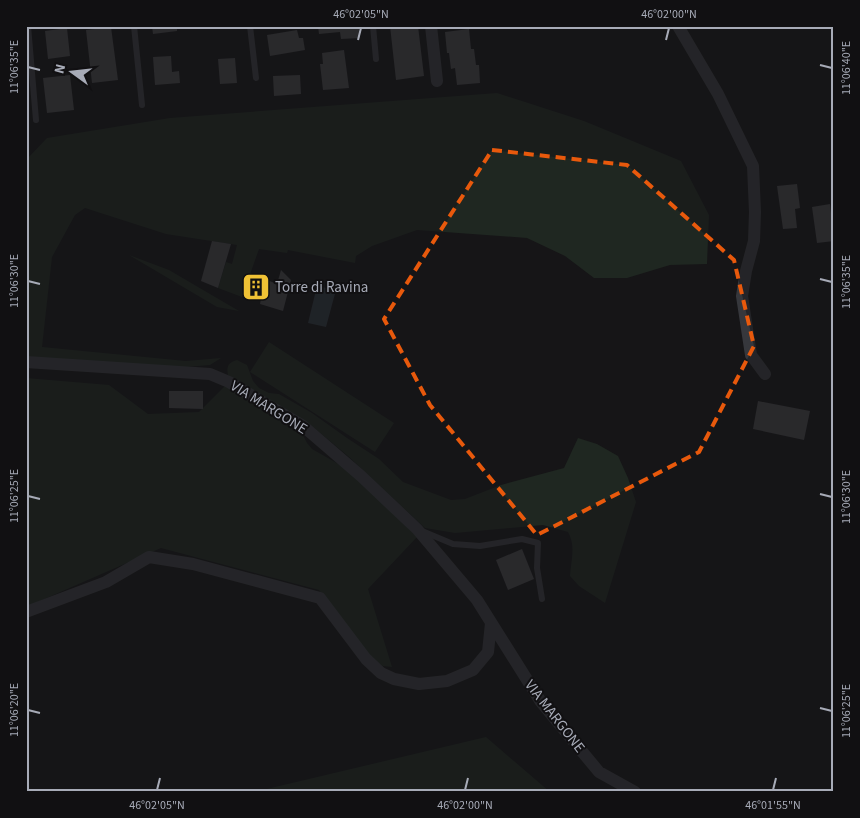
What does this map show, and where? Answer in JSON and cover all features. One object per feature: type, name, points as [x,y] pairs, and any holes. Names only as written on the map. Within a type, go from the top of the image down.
[{"type":"street","points":[[431,26],[437,81]]},
{"type":"street","points":[[678,26],[718,94],[753,166],[754,241],[742,296],[751,355],[765,374]]},
{"type":"street","name":"VIA MARGONE","points":[[26,362],[210,374],[220,377],[303,426],[361,476],[417,529],[477,600],[541,702],[599,772],[635,792]]},
{"type":"street","points":[[26,612],[106,582],[149,557],[193,564],[320,598],[366,659],[381,673],[394,679],[419,684],[447,681],[473,670],[488,652],[491,623]]},
{"type":"lane","points":[[28,26],[36,120]]},
{"type":"lane","points":[[134,26],[142,104]]},
{"type":"lane","points":[[250,26],[256,78]]},
{"type":"lane","points":[[373,26],[376,59]]},
{"type":"lane","points":[[417,529],[453,544],[480,546],[522,539],[538,543],[537,568],[542,599]]},
{"type":"highlighted area","points":[[492,150],[627,165],[734,260],[754,346],[699,452],[537,535],[430,405],[384,319]]},
{"type":"shaded area","points":[[497,93],[584,121],[681,161],[709,215],[707,264],[670,265],[627,278],[594,278],[565,256],[527,238],[417,230],[372,246],[356,256],[355,263],[288,250],[287,253],[259,249],[242,297],[218,288],[226,262],[232,264],[237,245],[166,234],[85,208],[75,215],[52,257],[42,347],[186,361],[221,358],[210,365],[186,367],[26,359],[26,160],[47,138],[170,118]]},
{"type":"shaded area","points":[[129,255],[169,270],[239,311],[217,307]]},
{"type":"shaded area","points":[[317,286],[336,290],[326,327],[308,323]]},
{"type":"shaded area","points":[[269,342],[394,423],[375,452],[250,372]]},
{"type":"shaded area","points":[[237,360],[247,365],[253,381],[259,388],[269,393],[279,394],[312,413],[379,459],[403,482],[451,500],[465,499],[501,485],[564,468],[578,438],[597,444],[618,456],[636,502],[605,603],[579,586],[570,576],[572,543],[568,532],[543,525],[455,533],[425,528],[348,456],[313,427],[228,375],[227,369],[229,365]]},
{"type":"shaded area","points":[[26,378],[109,385],[148,414],[199,412],[226,385],[300,429],[312,449],[349,470],[417,537],[368,589],[392,667],[383,666],[369,657],[319,590],[161,548],[26,607]]},
{"type":"shaded area","points":[[486,737],[550,792],[254,792]]},
{"type":"building","points":[[152,26],[177,26],[177,31],[153,34]]},
{"type":"building","points":[[318,26],[359,26],[360,38],[341,39],[340,32],[319,34]]},
{"type":"building","points":[[390,26],[418,26],[424,76],[396,80]]},
{"type":"building","points":[[111,27],[118,80],[92,83],[86,30]]},
{"type":"building","points":[[67,28],[70,56],[48,59],[45,31]]},
{"type":"building","points":[[469,29],[471,49],[474,49],[476,65],[479,65],[480,83],[457,85],[455,68],[451,69],[449,53],[447,53],[445,32]]},
{"type":"building","points":[[297,30],[299,38],[303,38],[305,50],[270,56],[267,35]]},
{"type":"building","points":[[344,50],[349,88],[323,90],[320,64],[323,64],[322,53]]},
{"type":"building","points":[[171,56],[172,72],[179,71],[180,83],[155,85],[153,57]]},
{"type":"building","points":[[235,58],[237,83],[220,84],[218,59]]},
{"type":"building","points":[[70,75],[74,110],[47,113],[43,78]]},
{"type":"building","points":[[300,75],[301,94],[274,96],[273,76]]},
{"type":"building","points":[[797,184],[800,208],[795,209],[797,228],[783,229],[777,186]]},
{"type":"building","points":[[830,204],[834,241],[817,243],[812,207]]},
{"type":"building","points":[[212,241],[231,244],[218,288],[201,281]]},
{"type":"building","points":[[281,270],[291,280],[283,311],[260,304],[261,299],[243,293],[250,273],[277,284]]},
{"type":"building","points":[[169,391],[203,391],[203,409],[169,408]]},
{"type":"building","points":[[758,401],[810,411],[804,440],[753,429]]},
{"type":"building","points":[[522,549],[534,579],[508,590],[496,560]]},
{"type":"place","name":"Torre di Ravina","points":[[256,287]]}]
